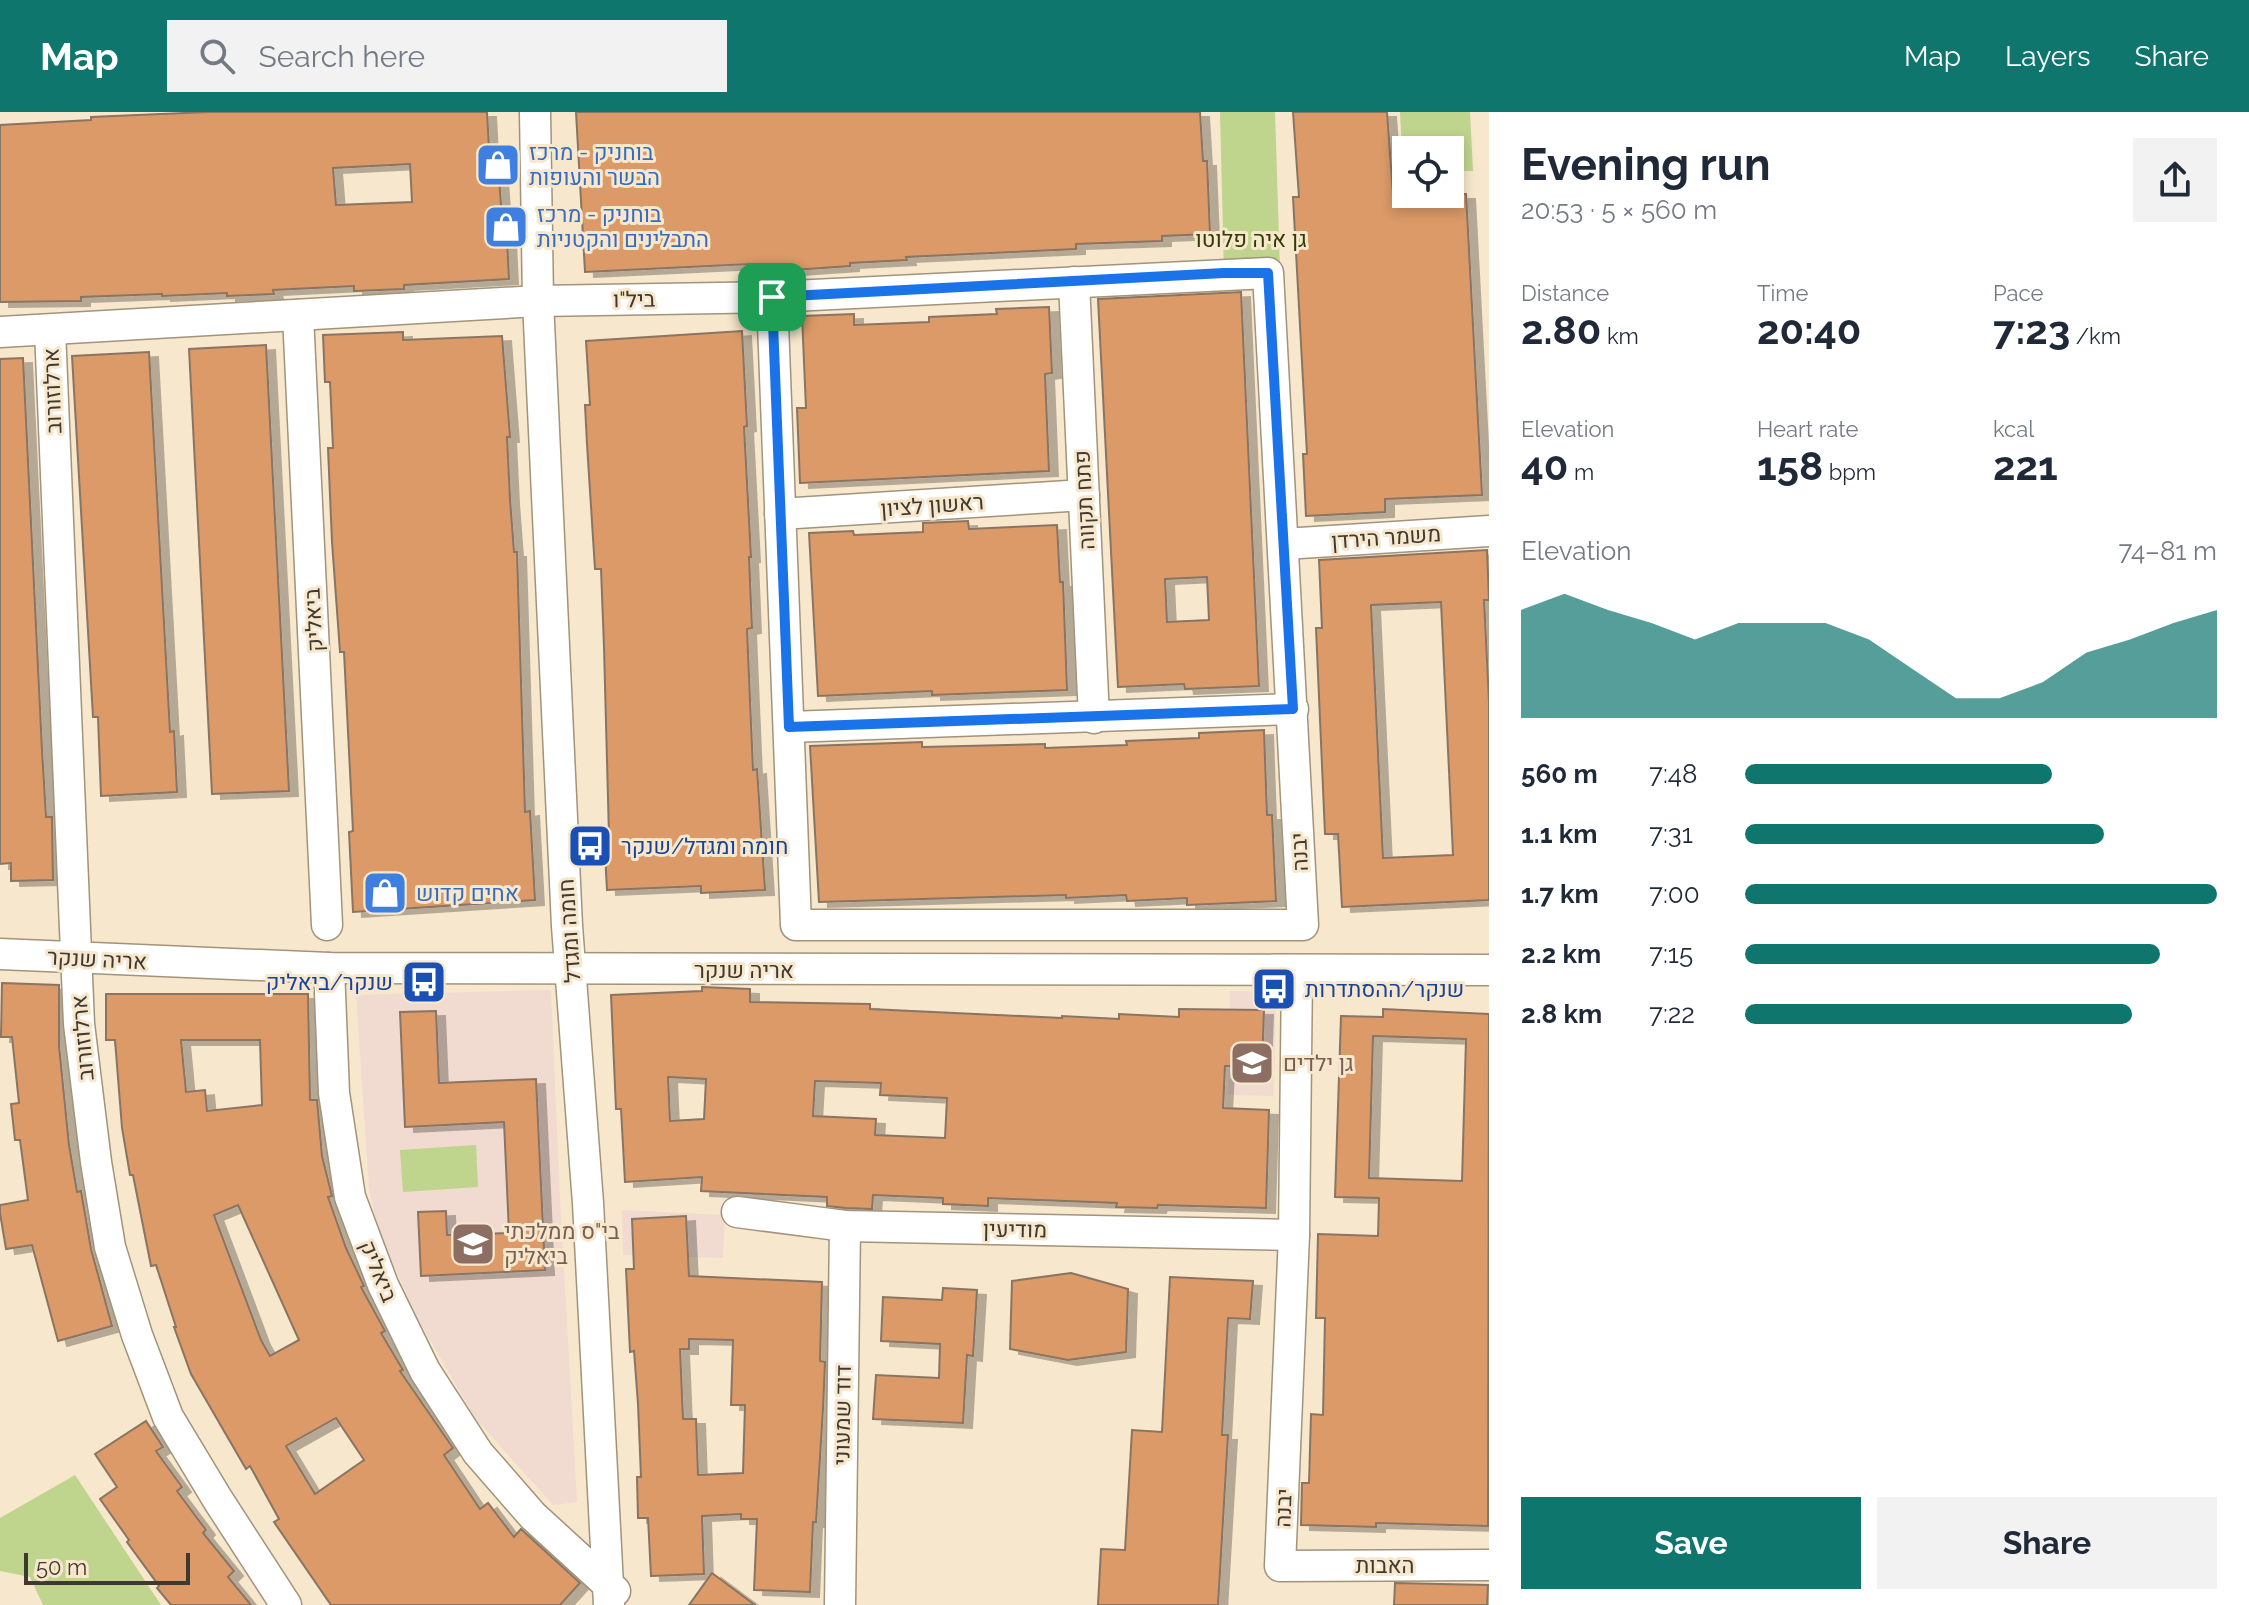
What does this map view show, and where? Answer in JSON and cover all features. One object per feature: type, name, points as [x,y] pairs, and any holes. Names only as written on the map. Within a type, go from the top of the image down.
[{"type":"street","name":"חומה ומגדל","points":[[535,112],[538,301],[567,911],[605,1522],[615,1598]]},
{"type":"street","name":"ביל\"ו","points":[[0,332],[538,301],[772,297],[1268,273]]},
{"type":"street","name":"יבנה","points":[[789,727],[796,925],[1303,925],[1268,273]]},
{"type":"street","name":"פתח תקווה","points":[[1074,282],[1094,718]]},
{"type":"street","points":[[772,297],[789,727],[1293,709]]},
{"type":"street","name":"ביאליק","points":[[298,315],[327,925]]},
{"type":"street","name":"ארלוזורוב","points":[[50,330],[79,1024],[110,1247],[137,1335],[168,1417],[286,1605]]},
{"type":"street","name":"ראשון לציון","points":[[780,514],[1084,495]]},
{"type":"street","name":"משמר הירדן","points":[[1284,544],[1489,531]]},
{"type":"street","name":"אריה שנקר","points":[[0,954],[329,968],[1489,970]]},
{"type":"street","name":"ביאליק","points":[[329,968],[334,1093],[350,1197],[383,1285],[425,1371],[478,1453],[615,1598]]},
{"type":"street","name":"יבנה","points":[[1280,1566],[1294,1235],[1297,971]]},
{"type":"street","name":"מודיעין","points":[[737,1212],[845,1226],[1294,1235]]},
{"type":"street","name":"דוד שמעוני","points":[[840,1605],[845,1226]]},
{"type":"street","points":[[547,1528],[577,1531],[605,1522]]},
{"type":"street","name":"האבות","points":[[1280,1566],[1489,1565]]},
{"type":"shaded area","name":"בי\"ס ממלכתי ביאליק","points":[[551,990],[577,1502],[553,1505],[475,1418],[418,1319],[379,1234],[369,1188],[356,995]]},
{"type":"shaded area","name":"גן ילדים","points":[[1230,991],[1276,992],[1274,1096],[1228,1095]]},
{"type":"shaded area","points":[[622,1210],[725,1215],[723,1258],[623,1255]]},
{"type":"green space","name":"גן איה פלוטו","points":[[1220,112],[1275,112],[1280,270],[1224,273]]},
{"type":"green space","points":[[1400,112],[1470,112],[1473,171],[1464,171],[1464,136],[1401,136]]},
{"type":"green space","points":[[476,1145],[478,1187],[403,1192],[400,1150]]},
{"type":"green space","points":[[75,1475],[161,1605],[43,1605],[30,1577],[0,1571],[0,1518]]},
{"type":"building","points":[[208,112],[487,112],[489,149],[497,148],[502,219],[506,219],[509,279],[404,285],[404,289],[354,291],[354,286],[273,290],[274,294],[162,294],[81,297],[81,301],[0,302],[0,125],[91,120],[91,117]],"holes":[[[410,164],[412,202],[336,205],[333,168]]]},
{"type":"building","points":[[576,112],[1200,112],[1203,161],[1207,161],[1210,234],[1162,236],[1162,241],[1076,244],[1076,249],[906,257],[907,260],[793,270],[751,272],[750,264],[585,272]]},
{"type":"building","points":[[1293,112],[1387,112],[1392,208],[1464,208],[1466,194],[1482,495],[1385,499],[1385,512],[1306,516],[1303,454],[1307,454],[1293,197],[1299,197]]},
{"type":"building","points":[[1241,292],[1259,686],[1185,689],[1184,684],[1118,687],[1098,299]],"holes":[[[1207,577],[1209,620],[1167,622],[1165,579]]]},
{"type":"building","points":[[1049,307],[1052,373],[1045,374],[1049,471],[800,483],[797,408],[806,408],[802,316],[854,314],[854,325],[929,322],[929,317],[997,314],[996,309]]},
{"type":"building","points":[[742,331],[751,557],[752,628],[747,629],[753,770],[757,769],[765,890],[701,893],[701,886],[607,890],[604,836],[609,836],[604,647],[601,569],[595,569],[587,444],[585,405],[590,405],[586,341]]},
{"type":"building","points":[[403,332],[403,340],[502,336],[510,437],[507,437],[510,499],[514,552],[517,552],[525,812],[530,811],[535,900],[353,912],[349,832],[353,831],[344,652],[340,652],[332,542],[328,448],[333,448],[330,382],[325,382],[323,335]]},
{"type":"building","points":[[266,345],[289,791],[212,794],[189,349]]},
{"type":"building","points":[[149,352],[170,732],[174,731],[177,792],[101,796],[98,717],[93,717],[72,356]]},
{"type":"building","points":[[23,358],[42,750],[46,817],[52,817],[53,880],[11,881],[11,863],[0,864],[0,359]]},
{"type":"building","points":[[968,521],[969,529],[1057,525],[1060,582],[1063,582],[1067,690],[818,696],[809,533],[923,532],[923,523]]},
{"type":"building","points":[[1487,550],[1489,600],[1484,600],[1489,701],[1489,900],[1342,907],[1338,834],[1325,834],[1316,628],[1322,628],[1319,560]],"holes":[[[1441,602],[1453,855],[1383,858],[1371,605]]]},
{"type":"building","points":[[1264,730],[1267,815],[1272,815],[1276,901],[1187,905],[1187,898],[1127,901],[1126,895],[1066,898],[1066,895],[819,902],[810,746],[922,742],[922,747],[1045,744],[1045,748],[1127,745],[1126,741],[1199,738],[1199,733]]},
{"type":"building","points":[[2,983],[59,985],[59,1046],[69,1145],[77,1192],[81,1191],[91,1249],[112,1326],[58,1341],[32,1245],[6,1249],[0,1213],[0,1205],[28,1200],[20,1140],[15,1140],[11,1104],[19,1103],[12,1037],[1,1037]]},
{"type":"building","points":[[702,987],[750,989],[750,1002],[870,1004],[870,1009],[1062,1018],[1119,1019],[1119,1014],[1179,1017],[1179,1009],[1264,1010],[1262,1066],[1225,1066],[1223,1108],[1269,1110],[1266,1208],[1116,1207],[1117,1203],[988,1198],[988,1206],[943,1204],[943,1198],[873,1195],[872,1209],[846,1208],[827,1206],[827,1197],[701,1191],[702,1177],[625,1182],[621,1109],[616,1109],[611,995],[702,991]],"holes":[[[668,1077],[706,1079],[704,1119],[670,1121]],[[815,1081],[881,1083],[880,1095],[947,1098],[945,1138],[875,1135],[876,1119],[813,1116]]]},
{"type":"building","points":[[106,994],[308,994],[310,1100],[317,1100],[322,1156],[332,1196],[328,1197],[346,1248],[364,1286],[361,1287],[385,1331],[381,1333],[403,1370],[400,1371],[453,1448],[444,1455],[480,1509],[488,1503],[514,1537],[521,1529],[580,1583],[560,1605],[331,1605],[274,1522],[279,1519],[250,1466],[246,1469],[191,1374],[156,1265],[151,1266],[122,1128],[115,1040],[106,1040]],"holes":[[[181,1040],[260,1040],[262,1105],[207,1111],[205,1090],[186,1092]],[[238,1205],[299,1340],[270,1356],[261,1340],[214,1215]],[[336,1418],[364,1460],[315,1494],[286,1446]]]},
{"type":"building","points":[[1383,1009],[1489,1014],[1488,1526],[1376,1523],[1376,1527],[1301,1525],[1302,1483],[1309,1483],[1311,1414],[1323,1415],[1325,1318],[1316,1318],[1318,1234],[1378,1236],[1379,1198],[1335,1197],[1341,1016],[1383,1017]],"holes":[[[1373,1036],[1466,1039],[1462,1181],[1369,1178]]]},
{"type":"building","name":"בי\"ס ממלכתי ביאליק","points":[[436,1011],[439,1083],[536,1079],[545,1270],[421,1276],[418,1212],[446,1211],[447,1235],[509,1233],[504,1122],[405,1127],[400,1012]]},
{"type":"building","points":[[686,1216],[689,1276],[822,1282],[820,1361],[825,1362],[810,1592],[754,1590],[757,1519],[741,1519],[741,1514],[702,1516],[704,1574],[651,1576],[648,1518],[638,1518],[637,1477],[641,1477],[638,1404],[634,1351],[630,1352],[626,1269],[634,1269],[632,1219]],"holes":[[[689,1339],[733,1340],[731,1405],[745,1405],[743,1473],[698,1475],[696,1419],[683,1419],[680,1349],[689,1349]]]},
{"type":"building","points":[[1071,1273],[1128,1289],[1126,1352],[1068,1360],[1010,1349],[1012,1281]]},
{"type":"building","points":[[1170,1277],[1253,1281],[1250,1319],[1228,1318],[1222,1435],[1228,1435],[1218,1605],[1098,1605],[1101,1549],[1125,1550],[1132,1430],[1162,1432]]},
{"type":"building","points":[[943,1288],[977,1290],[973,1356],[967,1355],[963,1423],[873,1419],[876,1375],[939,1378],[940,1344],[881,1341],[883,1297],[942,1300]]},
{"type":"building","points":[[146,1421],[163,1447],[156,1451],[182,1487],[177,1491],[206,1530],[203,1533],[234,1571],[228,1577],[251,1605],[171,1605],[100,1499],[117,1487],[95,1454]]},
{"type":"building","points":[[712,1573],[755,1605],[689,1605]]},
{"type":"building","points":[[1395,1583],[1488,1585],[1487,1605],[1394,1605]]},
{"type":"place","name":"בוחניק - מרכז הבשר והעופות","points":[[498,165]]},
{"type":"place","name":"בוחניק - מרכז התבלינים והקטניות","points":[[506,227]]},
{"type":"place","name":"חומה ומגדל/שנקר","points":[[590,846]]},
{"type":"place","name":"אחים קדוש","points":[[385,893]]},
{"type":"place","name":"שנקר/ביאליק","points":[[424,982]]},
{"type":"place","name":"שנקר/ההסתדרות","points":[[1274,989]]},
{"type":"place","name":"גן ילדים","points":[[1252,1063]]},
{"type":"place","name":"בי\"ס ממלכתי ביאליק","points":[[473,1244]]},
{"type":"route","points":[[1268,273],[1293,709],[789,727],[772,297],[1268,273]]}]
